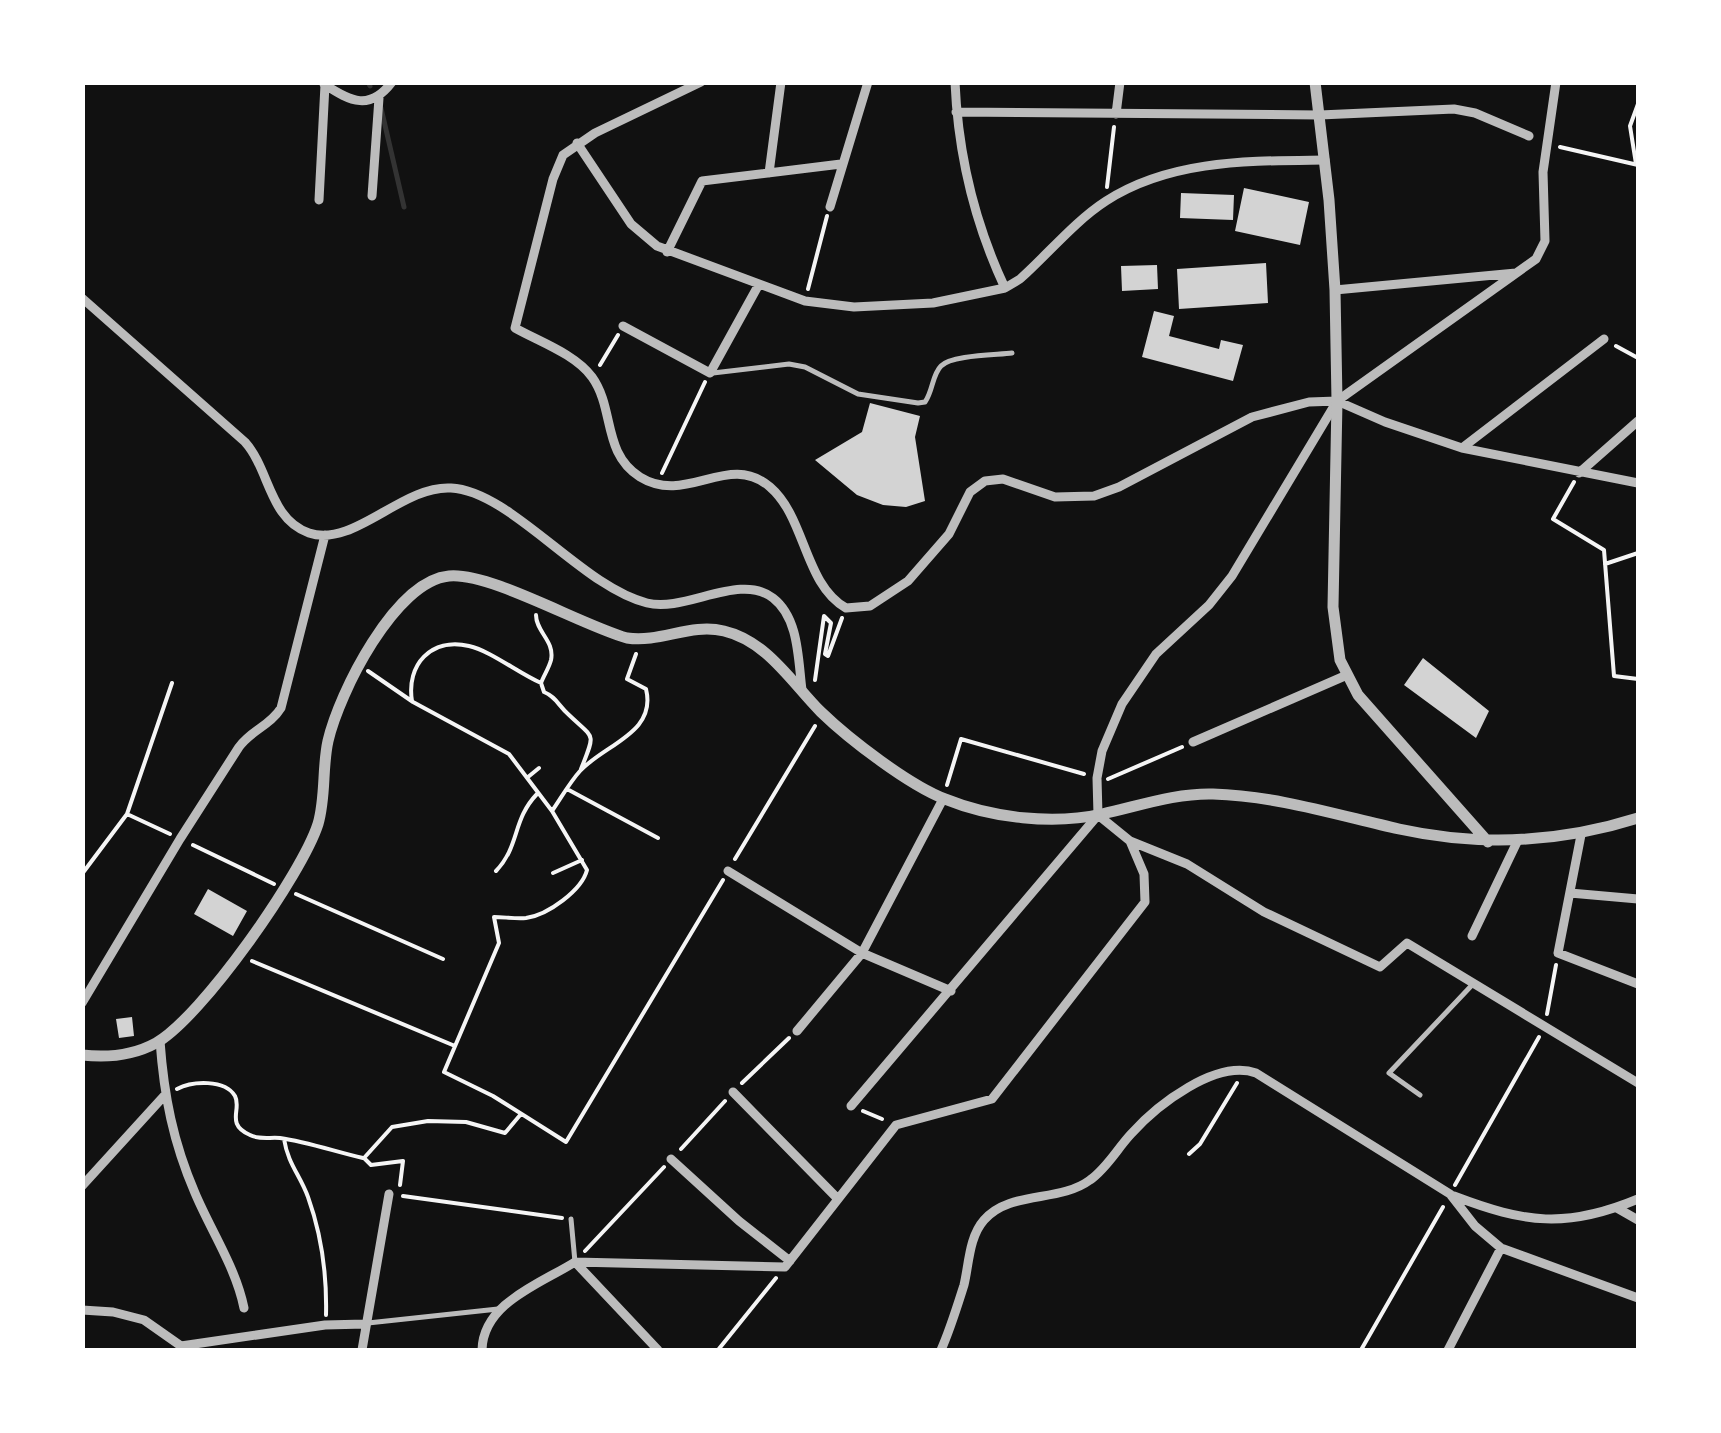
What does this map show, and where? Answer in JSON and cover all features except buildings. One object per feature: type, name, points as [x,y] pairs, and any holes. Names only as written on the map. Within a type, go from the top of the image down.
[{"type":"street","points":[[324,84],[344,98],[369,101],[379,98],[392,82]]},
{"type":"street","points":[[769,173],[781,82]]},
{"type":"street","points":[[830,207],[868,82]]},
{"type":"street","points":[[955,82],[956,112],[980,224],[1005,288]]},
{"type":"street","points":[[1116,114],[1120,82]]},
{"type":"street","points":[[1315,82],[1335,290],[1336,642],[1346,675],[1358,694],[1488,842]]},
{"type":"street","points":[[851,1106],[1098,815],[1097,778],[1114,719],[1145,668],[1222,591],[1338,401],[1536,259],[1545,241],[1546,144],[1556,82]]},
{"type":"street","points":[[318,200],[324,84]]},
{"type":"street","points":[[698,85],[577,143],[562,155],[515,328],[577,362],[592,378],[602,397],[618,455],[633,472],[657,484],[684,486],[735,473],[761,481],[781,500],[829,595],[846,608],[870,606],[908,581],[948,534],[970,492],[985,481],[1010,481],[1055,497],[1094,496],[1119,488],[1252,416],[1289,405],[1338,401],[1462,448],[1638,483]]},
{"type":"street","points":[[372,196],[379,98]]},
{"type":"street","points":[[956,112],[1320,115],[1454,109],[1475,112],[1529,136]]},
{"type":"street","points":[[577,143],[631,224],[667,252],[805,301],[854,307],[957,299],[1005,288],[1105,202],[1137,185],[1206,165],[1324,160]]},
{"type":"street","points":[[667,252],[702,182],[842,164]]},
{"type":"street","points":[[1335,290],[1520,273]]},
{"type":"street","points":[[623,326],[710,373],[758,286]]},
{"type":"street","points":[[82,298],[246,442],[263,467],[277,506],[304,531],[325,535],[352,527],[426,490],[451,488],[475,492],[572,561],[648,604],[748,588],[767,594],[783,608],[792,626],[802,692]]},
{"type":"street","points":[[1462,448],[1604,339]]},
{"type":"street","points":[[1579,473],[1638,421]]},
{"type":"street","points":[[82,1003],[180,838],[244,740],[272,721],[282,708],[325,535]]},
{"type":"street","points":[[82,1055],[116,1056],[160,1041],[238,956],[285,889],[318,822],[329,738],[339,706],[399,604],[423,583],[436,578],[474,578],[602,630],[641,640],[684,630],[726,632],[764,651],[823,714],[905,776],[943,799],[991,812],[1034,818],[1098,815],[1171,797],[1239,795],[1290,802],[1404,830],[1488,842],[1581,835],[1638,818]]},
{"type":"street","points":[[1192,742],[1346,675]]},
{"type":"street","points":[[796,1031],[862,953],[943,799]]},
{"type":"street","points":[[1098,815],[1130,841],[1187,864],[1264,912],[1380,967],[1402,944],[1408,943],[1638,1083]]},
{"type":"street","points":[[1581,835],[1558,953],[1638,984]]},
{"type":"street","points":[[788,1264],[896,1125],[992,1099],[1146,902],[1144,874],[1130,841]]},
{"type":"street","points":[[1472,936],[1518,842]]},
{"type":"street","points":[[728,871],[862,953],[951,991]]},
{"type":"street","points":[[1570,894],[1638,899]]},
{"type":"street","points":[[160,1041],[164,1096],[178,1152],[237,1281],[244,1308]]},
{"type":"street","points":[[941,1350],[964,1283],[974,1237],[988,1216],[1010,1203],[1058,1196],[1080,1187],[1158,1109],[1218,1073],[1241,1069],[1263,1077],[1450,1194],[1498,1213],[1532,1220],[1566,1220],[1617,1208],[1638,1198]]},
{"type":"street","points":[[734,1092],[838,1199]]},
{"type":"street","points":[[82,1186],[164,1096]]},
{"type":"street","points":[[671,1159],[788,1264]]},
{"type":"street","points":[[362,1350],[388,1194]]},
{"type":"street","points":[[1450,1194],[1475,1226],[1501,1248],[1638,1298]]},
{"type":"street","points":[[1617,1208],[1638,1220]]},
{"type":"street","points":[[1448,1350],[1501,1248]]},
{"type":"street","points":[[482,1350],[488,1322],[498,1309],[575,1262],[788,1264]]},
{"type":"street","points":[[575,1262],[658,1350]]},
{"type":"street","points":[[82,1310],[144,1320],[181,1348],[325,1325],[365,1324]]},
{"type":"lane","points":[[710,373],[789,364],[805,367],[858,394],[918,403],[930,396],[940,366],[950,360],[1012,353]]},
{"type":"lane","points":[[1420,1096],[1389,1074],[1473,984]]},
{"type":"lane","points":[[571,1220],[575,1262]]},
{"type":"lane","points":[[365,1324],[498,1309]]},
{"type":"path","points":[[1546,144],[1637,165],[1630,126],[1638,104]]},
{"type":"path","points":[[1105,202],[1116,114]]},
{"type":"path","points":[[805,301],[830,207]]},
{"type":"path","points":[[592,378],[623,326]]},
{"type":"path","points":[[1604,339],[1638,358]]},
{"type":"path","points":[[657,484],[710,373]]},
{"type":"path","points":[[1579,473],[1554,519],[1604,550],[1614,676],[1638,679]]},
{"type":"path","points":[[1605,564],[1638,553]]},
{"type":"path","points":[[539,604],[535,619],[552,655],[541,682],[544,692],[554,697],[590,734],[591,744],[582,769]]},
{"type":"path","points":[[815,686],[824,616],[831,622],[825,654],[828,656],[846,608]]},
{"type":"path","points":[[552,810],[582,769],[645,718],[650,704],[646,688],[627,678],[641,640]]},
{"type":"path","points":[[412,702],[414,667],[422,656],[446,646],[474,646],[541,682]]},
{"type":"path","points":[[360,666],[412,702],[510,754],[552,810],[587,870],[584,882],[575,892],[530,918],[494,917],[499,943],[444,1072],[566,1142],[823,714]]},
{"type":"path","points":[[82,874],[126,814],[172,684]]},
{"type":"path","points":[[943,799],[961,739],[1097,778],[1120,776],[1192,742]]},
{"type":"path","points":[[528,778],[539,768]]},
{"type":"path","points":[[567,789],[658,838]]},
{"type":"path","points":[[496,871],[512,848],[523,808],[537,794]]},
{"type":"path","points":[[126,814],[443,958]]},
{"type":"path","points":[[553,874],[582,860]]},
{"type":"path","points":[[1544,1028],[1558,953]]},
{"type":"path","points":[[238,956],[456,1046]]},
{"type":"path","points":[[575,1262],[796,1031]]},
{"type":"path","points":[[1189,1154],[1228,1101],[1241,1069]]},
{"type":"path","points":[[164,1096],[188,1084],[224,1088],[235,1096],[234,1117],[242,1130],[255,1138],[284,1139],[364,1158],[371,1164],[403,1161],[402,1183],[388,1194]]},
{"type":"path","points":[[851,1106],[896,1125]]},
{"type":"path","points":[[364,1158],[392,1128],[428,1120],[466,1122],[506,1133],[520,1114]]},
{"type":"path","points":[[284,1139],[289,1163],[310,1200],[322,1244],[327,1291],[325,1325]]},
{"type":"path","points":[[388,1194],[571,1220]]},
{"type":"path","points":[[718,1350],[788,1264]]},
{"type":"waterway","points":[[368,82],[370,86]]},
{"type":"waterway","points":[[381,108],[404,207]]}]
